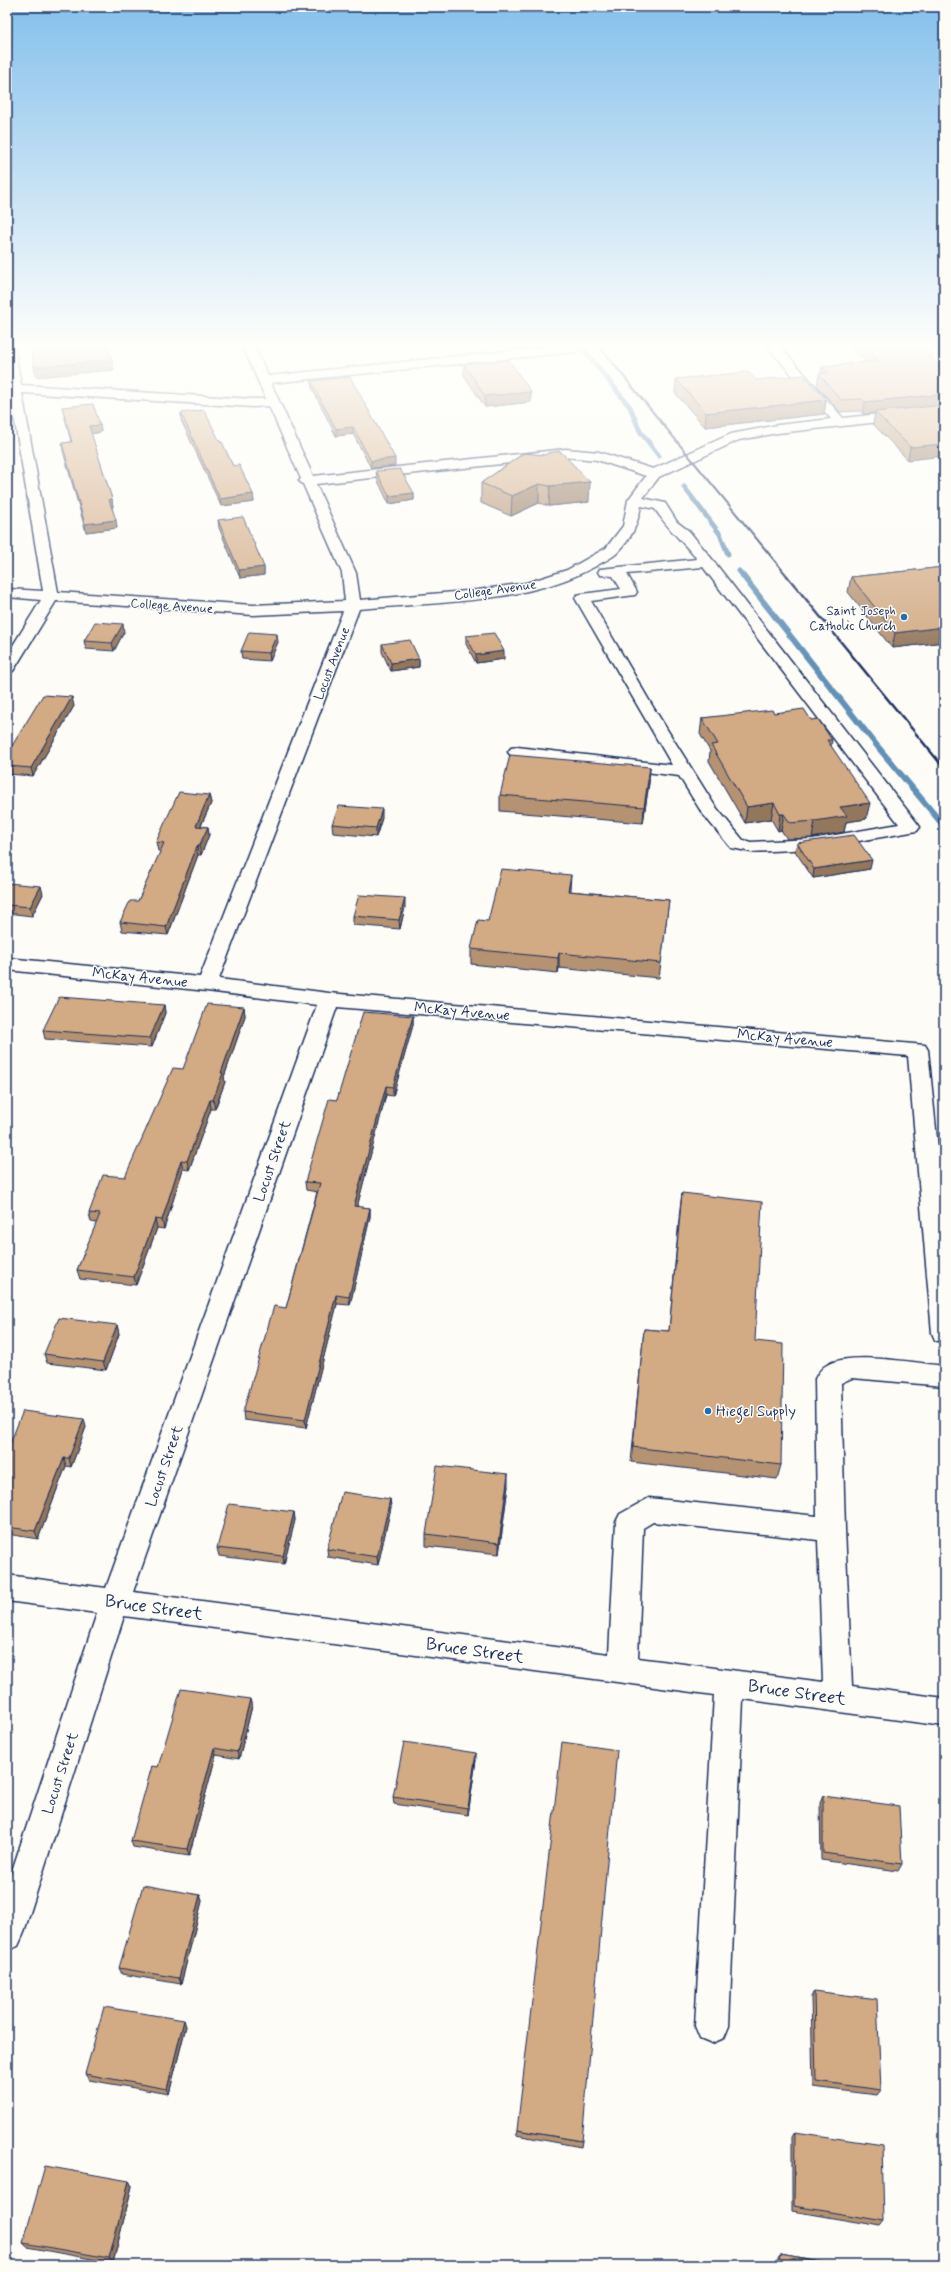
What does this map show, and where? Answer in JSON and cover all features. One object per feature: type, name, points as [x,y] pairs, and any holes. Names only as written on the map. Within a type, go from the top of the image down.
[{"type":"street","points":[[7,668],[52,596],[23,451]]},
{"type":"street","points":[[293,451],[349,573],[354,604]]},
{"type":"street","name":"College Avenue","points":[[7,593],[253,610],[310,609],[485,593],[528,587],[572,573],[611,551],[630,526],[635,500],[654,474],[705,451]]},
{"type":"street","points":[[306,481],[566,453],[599,456],[654,474]]},
{"type":"street","points":[[618,571],[630,592],[582,598],[708,809],[737,844],[751,847],[812,844],[911,827],[708,562],[684,534],[672,525],[660,506],[635,500]]},
{"type":"street","points":[[572,573],[618,571],[708,562]]},
{"type":"street","name":"Locust Avenue","points":[[207,984],[354,604]]},
{"type":"street","points":[[517,752],[685,772]]},
{"type":"street","name":"McKay Avenue","points":[[7,964],[207,984],[329,1000],[918,1050],[941,1257]]},
{"type":"street","name":"Locust Street","points":[[7,1935],[116,1602],[329,1000]]},
{"type":"street","points":[[941,1257],[944,1333]]},
{"type":"street","points":[[838,1698],[831,1528],[828,1379],[836,1372],[852,1368],[944,1376]]},
{"type":"street","points":[[623,1669],[630,1522],[648,1510],[831,1528]]},
{"type":"street","name":"Bruce Street","points":[[7,1588],[944,1712]]},
{"type":"street","points":[[712,2026],[730,1683]]},
{"type":"building","points":[[64,451],[97,451],[112,499],[109,500],[116,520],[85,524]]},
{"type":"building","points":[[198,451],[226,451],[233,466],[239,465],[253,494],[220,499]]},
{"type":"building","points":[[366,451],[391,451],[395,458],[371,461]]},
{"type":"building","points":[[560,451],[590,482],[550,486],[539,484],[512,496],[481,483],[524,453],[545,455]]},
{"type":"building","points":[[400,469],[414,493],[389,496],[376,471]]},
{"type":"building","points":[[243,517],[264,567],[239,570],[218,520]]},
{"type":"building","name":"Saint Joseph Catholic Church","points":[[944,567],[944,598],[942,598],[944,601],[944,627],[895,633],[851,577]]},
{"type":"building","points":[[95,622],[123,624],[112,643],[84,641]]},
{"type":"building","points":[[249,632],[277,634],[269,653],[241,651]]},
{"type":"building","points":[[494,633],[504,651],[476,655],[466,636]]},
{"type":"building","points":[[410,640],[419,659],[391,663],[382,644]]},
{"type":"building","points":[[43,695],[72,697],[31,768],[7,766],[7,754]]},
{"type":"building","points":[[804,709],[811,720],[818,719],[832,740],[827,740],[870,803],[840,807],[847,816],[790,823],[784,814],[780,814],[774,803],[747,807],[711,745],[718,744],[702,718],[772,710],[774,713]]},
{"type":"building","points":[[510,755],[650,767],[644,807],[500,795]]},
{"type":"building","points":[[179,792],[209,795],[196,826],[208,827],[199,846],[197,846],[166,927],[120,922],[130,901],[138,901],[164,843],[156,842]]},
{"type":"building","points":[[339,806],[382,809],[376,828],[332,824]]},
{"type":"building","points":[[854,835],[872,860],[814,869],[797,843]]},
{"type":"building","points":[[501,869],[571,875],[568,891],[669,900],[661,963],[559,953],[558,958],[471,949],[478,920],[488,921]]},
{"type":"building","points":[[7,883],[41,886],[30,907],[7,905]]},
{"type":"building","points":[[359,895],[405,898],[399,920],[353,916]]},
{"type":"building","points":[[59,997],[164,1005],[150,1038],[43,1030]]},
{"type":"building","points":[[207,1004],[244,1007],[213,1100],[210,1100],[187,1161],[181,1160],[162,1220],[155,1219],[134,1277],[77,1270],[100,1214],[89,1213],[103,1175],[125,1177],[173,1068],[183,1069]]},
{"type":"building","points":[[363,1012],[413,1016],[393,1087],[386,1086],[354,1206],[370,1208],[349,1297],[336,1295],[305,1420],[243,1412],[274,1306],[286,1308],[320,1183],[305,1182],[329,1099],[337,1100]]},
{"type":"building","points":[[682,1193],[762,1202],[755,1341],[783,1344],[781,1465],[633,1447],[644,1329],[669,1331]]},
{"type":"building","points":[[59,1318],[117,1325],[103,1362],[44,1354]]},
{"type":"building","points":[[23,1411],[84,1419],[69,1458],[64,1458],[35,1531],[7,1527],[7,1451]]},
{"type":"building","points":[[437,1466],[508,1474],[499,1543],[426,1534]]},
{"type":"building","points":[[342,1492],[390,1499],[377,1557],[327,1549]]},
{"type":"building","points":[[229,1504],[294,1512],[283,1556],[217,1548]]},
{"type":"building","points":[[181,1689],[250,1699],[237,1752],[214,1748],[187,1849],[131,1841],[152,1766],[158,1767]]},
{"type":"building","points":[[404,1742],[476,1753],[468,1808],[393,1797]]},
{"type":"building","points":[[562,1742],[617,1750],[582,2141],[517,2130]]},
{"type":"building","points":[[823,1796],[899,1806],[902,1864],[823,1853]]},
{"type":"building","points":[[143,1885],[200,1895],[179,1978],[119,1968]]},
{"type":"building","points":[[814,1991],[877,1999],[881,2090],[816,2081]]},
{"type":"building","points":[[104,2007],[184,2020],[167,2089],[85,2074]]},
{"type":"building","points":[[795,2132],[882,2145],[884,2221],[794,2206]]},
{"type":"building","points":[[45,2166],[129,2181],[109,2258],[23,2243]]},
{"type":"building","points":[[780,2255],[839,2265],[779,2265]]},
{"type":"waterway","points":[[655,451],[659,456]]},
{"type":"waterway","points":[[684,487],[720,534],[728,554]]},
{"type":"waterway","points":[[739,571],[744,577]]},
{"type":"waterway","points":[[743,576],[878,747],[944,826]]},
{"type":"railway","points":[[685,451],[788,577]]},
{"type":"railway","points":[[787,576],[944,768]]},
{"type":"place","name":"Saint Joseph Catholic Church","points":[[904,617]]},
{"type":"place","name":"Hiegel Supply","points":[[708,1411]]}]
